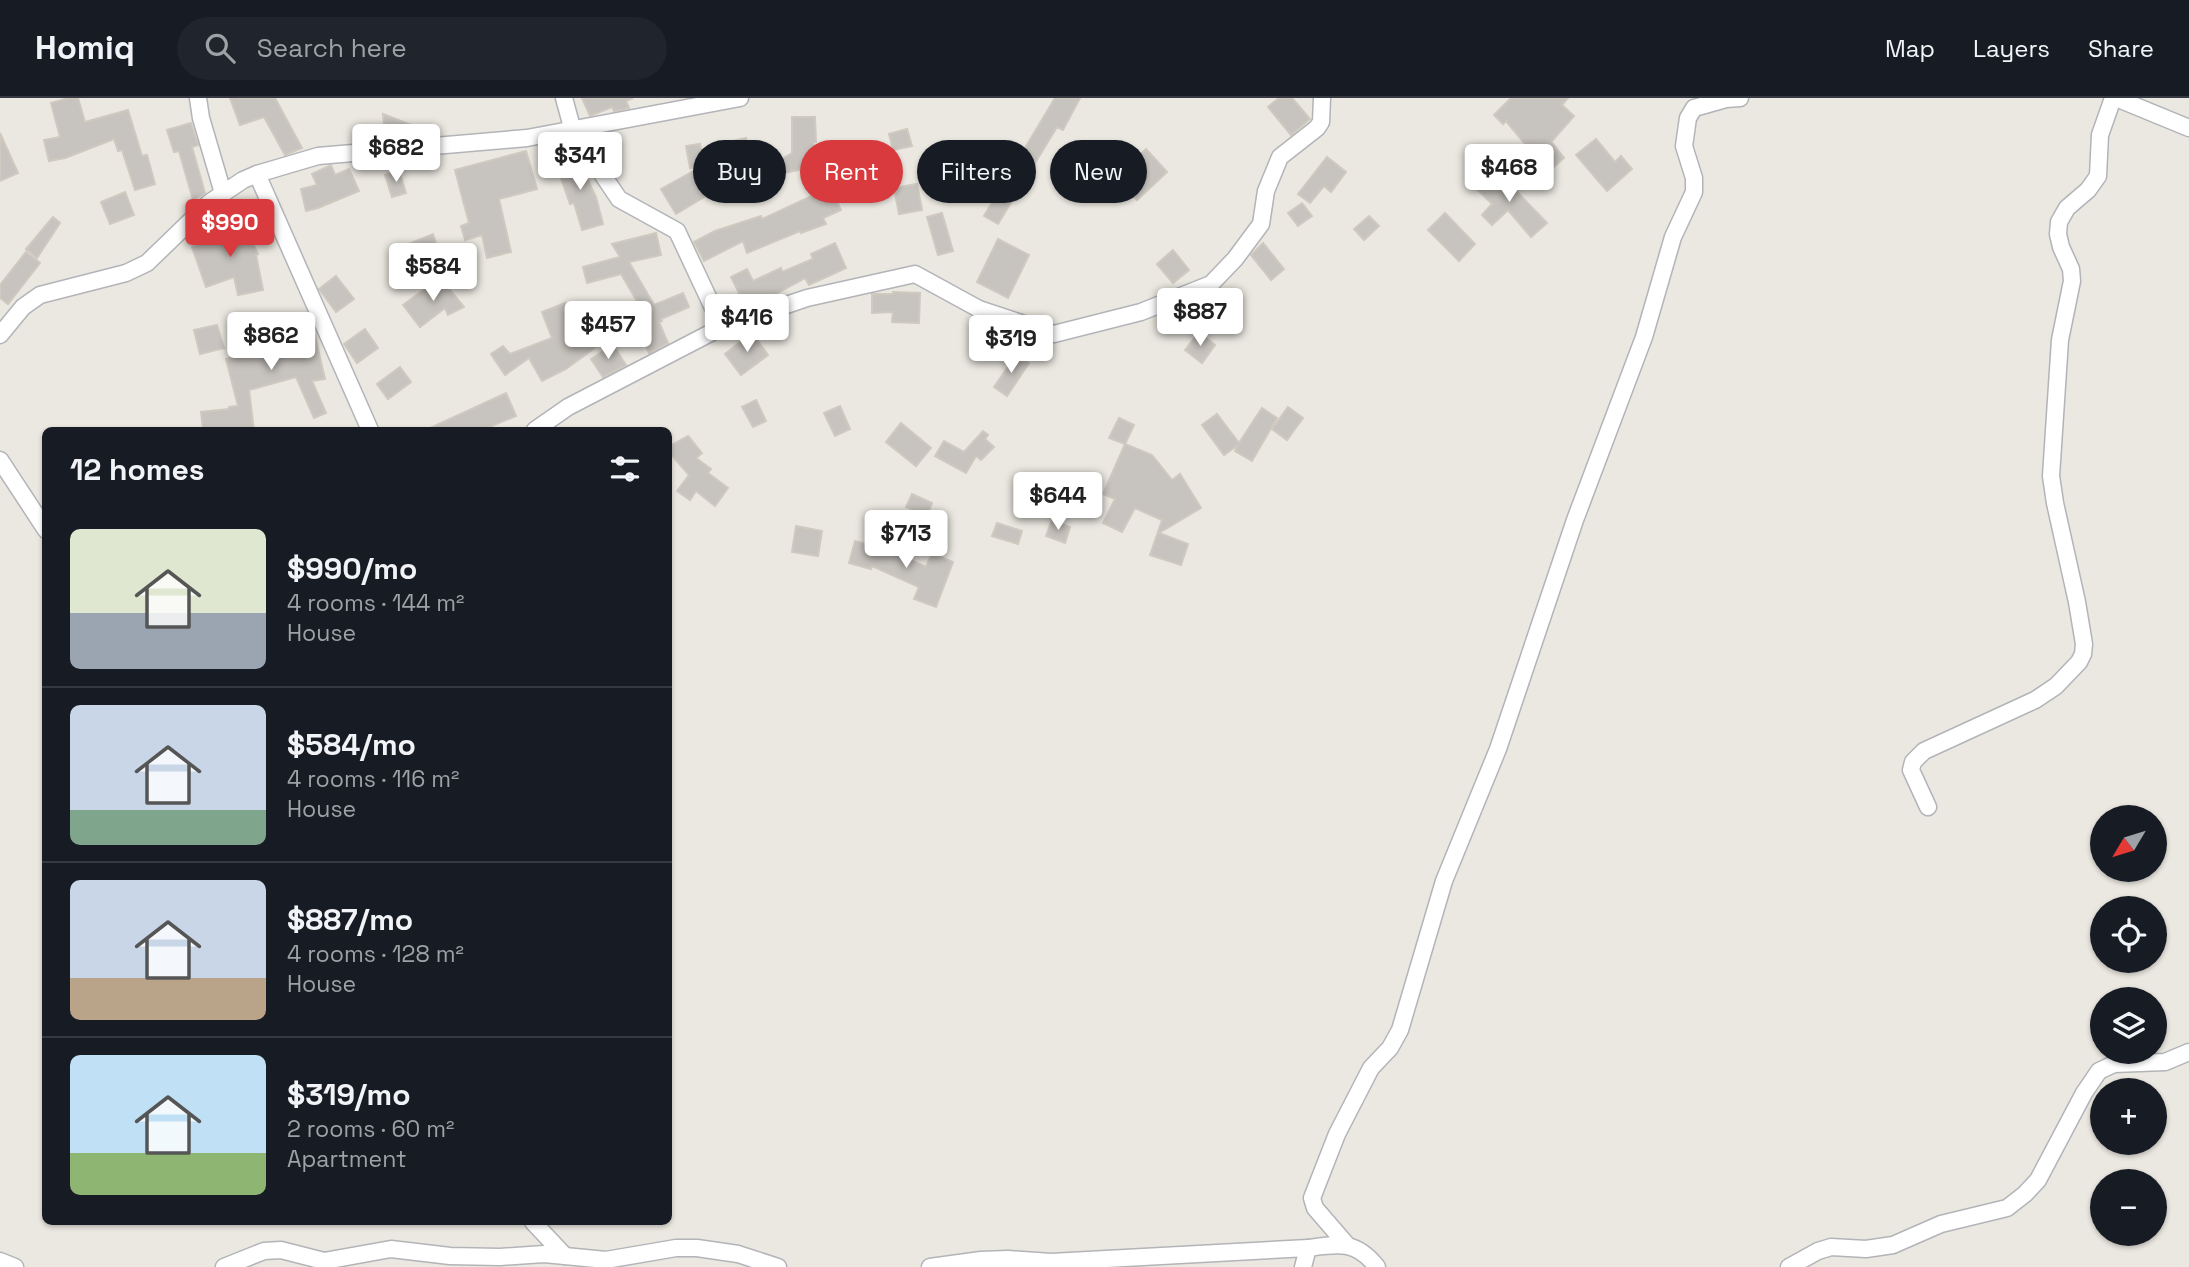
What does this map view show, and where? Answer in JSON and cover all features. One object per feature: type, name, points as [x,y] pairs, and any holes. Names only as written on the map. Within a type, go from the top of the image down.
[{"type":"street","points":[[198,98],[201,118],[223,193]]},
{"type":"street","points":[[564,98],[573,131],[619,199],[677,231],[722,327]]},
{"type":"street","points":[[0,335],[23,307],[40,295],[126,274],[147,263],[193,216],[223,193],[257,174],[318,156],[527,138],[740,98]]},
{"type":"street","points":[[539,427],[568,407],[722,327],[807,298],[915,274],[979,309],[1054,334],[1141,312],[1211,284],[1262,224],[1266,191],[1280,157],[1317,128],[1321,122],[1322,98]]},
{"type":"street","points":[[1347,1245],[1315,1208],[1312,1198],[1337,1134],[1371,1068],[1391,1048],[1399,1030],[1444,881],[1498,749],[1575,520],[1644,337],[1673,237],[1694,192],[1694,178],[1684,146],[1688,118],[1694,108],[1740,98]]},
{"type":"street","points":[[1928,807],[1911,770],[1918,755],[2035,700],[2063,680],[2079,662],[2084,644],[2051,476],[2060,341],[2072,281],[2071,269],[2060,247],[2059,222],[2067,208],[2088,190],[2098,176],[2100,135],[2114,98],[2189,128]]},
{"type":"street","points":[[257,174],[369,427]]},
{"type":"street","points":[[0,460],[42,524]]},
{"type":"street","points":[[1788,1267],[1831,1247],[1866,1249],[1893,1245],[1941,1224],[2007,1208],[2038,1181],[2084,1093],[2099,1071],[2114,1065],[2165,1062],[2189,1052]]},
{"type":"street","points":[[536,1225],[565,1256]]},
{"type":"street","points":[[930,1267],[981,1260],[1051,1262],[1308,1248],[1336,1244],[1360,1250],[1377,1267]]},
{"type":"street","points":[[225,1267],[264,1251],[281,1250],[324,1261],[391,1249],[450,1255],[500,1257],[544,1254],[606,1260],[676,1248],[738,1254],[778,1267]]},
{"type":"street","points":[[1303,1267],[1308,1248]]},
{"type":"street","points":[[0,1261],[15,1267]]},
{"type":"building","points":[[78,98],[85,122],[128,110],[142,156],[147,155],[155,184],[135,190],[122,150],[118,151],[114,139],[65,158],[49,161],[44,140],[60,137],[51,103]]},
{"type":"building","points":[[230,98],[275,98],[302,148],[285,155],[264,117],[240,125]]},
{"type":"building","points":[[582,98],[633,98],[626,101],[629,108],[614,111],[612,107],[590,116]]},
{"type":"building","points":[[1055,98],[1080,98],[1063,130],[1057,127],[1036,162],[1036,140],[1030,140]]},
{"type":"building","points":[[1279,98],[1292,98],[1310,119],[1291,135],[1268,107]]},
{"type":"building","points":[[1511,98],[1568,98],[1562,105],[1574,116],[1551,142],[1564,158],[1548,172],[1506,121],[1503,124],[1494,115]]},
{"type":"building","points":[[383,114],[419,128],[415,137],[385,137]]},
{"type":"building","points":[[792,117],[815,117],[816,140],[800,140],[800,170],[786,173],[786,157],[792,153]]},
{"type":"building","points":[[191,123],[198,145],[192,147],[205,193],[193,200],[179,151],[174,152],[167,130]]},
{"type":"building","points":[[907,129],[912,146],[903,148],[903,140],[890,140],[889,134]]},
{"type":"building","points":[[0,133],[18,173],[0,181]]},
{"type":"building","points":[[1596,139],[1615,162],[1621,156],[1632,169],[1607,191],[1576,155]]},
{"type":"building","points":[[693,145],[693,168],[690,168],[686,146]]},
{"type":"building","points":[[1147,150],[1167,172],[1147,191]]},
{"type":"building","points":[[526,151],[537,189],[499,199],[511,252],[487,258],[482,235],[465,240],[461,226],[469,223],[455,170]]},
{"type":"building","points":[[576,155],[596,197],[603,224],[582,230],[574,203],[570,204],[555,161]]},
{"type":"building","points":[[1327,157],[1346,172],[1331,192],[1324,186],[1310,203],[1298,194]]},
{"type":"building","points":[[331,165],[335,175],[349,169],[359,191],[306,211],[301,189],[317,185],[312,174]]},
{"type":"building","points":[[1495,169],[1547,223],[1531,237],[1508,210],[1492,225],[1482,215],[1492,204],[1476,188]]},
{"type":"building","points":[[399,171],[406,193],[392,197],[385,175]]},
{"type":"building","points":[[693,171],[694,203],[676,214],[661,189]]},
{"type":"building","points":[[917,184],[917,203],[921,203],[922,210],[899,214],[897,203],[903,203],[903,186]]},
{"type":"building","points":[[125,192],[134,215],[110,224],[101,202]]},
{"type":"building","points":[[800,201],[838,203],[841,210],[823,218],[826,224],[801,233],[800,231],[747,253],[743,241],[704,261],[694,242],[715,231],[761,216],[762,219]]},
{"type":"building","points":[[992,203],[1011,203],[998,224],[984,216]]},
{"type":"building","points":[[1302,203],[1312,216],[1298,226],[1288,213]]},
{"type":"building","points":[[942,213],[953,251],[938,255],[927,217]]},
{"type":"building","points":[[1445,213],[1475,244],[1459,261],[1428,230]]},
{"type":"building","points":[[1369,216],[1379,226],[1364,240],[1354,229]]},
{"type":"building","points":[[53,217],[60,223],[37,258],[26,249]]},
{"type":"building","points":[[241,219],[258,254],[256,255],[263,290],[238,295],[234,277],[206,287],[192,247],[223,236],[219,229]]},
{"type":"building","points":[[656,233],[661,255],[629,262],[654,305],[683,293],[689,307],[661,319],[659,322],[668,343],[649,353],[639,331],[625,339],[615,323],[641,308],[621,274],[587,283],[583,267],[620,257],[612,244]]},
{"type":"building","points":[[433,234],[441,259],[403,274],[394,250]]},
{"type":"building","points":[[998,239],[1029,255],[1008,298],[977,282]]},
{"type":"building","points":[[835,243],[846,268],[809,285],[805,278],[757,304],[728,314],[723,304],[740,295],[731,277],[747,269],[753,281],[781,268],[782,272],[813,259],[811,254]]},
{"type":"building","points":[[1263,243],[1284,269],[1271,280],[1251,255]]},
{"type":"building","points":[[1173,250],[1189,270],[1173,283],[1157,264]]},
{"type":"building","points":[[26,252],[40,263],[8,304],[0,298],[0,285]]},
{"type":"building","points":[[336,276],[354,299],[336,312],[319,289]]},
{"type":"building","points":[[440,278],[464,307],[448,315],[445,308],[420,327],[403,305]]},
{"type":"building","points":[[920,293],[919,323],[892,322],[893,312],[872,313],[872,294]]},
{"type":"building","points":[[565,303],[576,332],[582,327],[596,347],[566,369],[542,381],[529,358],[505,375],[491,354],[503,346],[510,354],[552,338],[542,312]]},
{"type":"building","points":[[309,317],[325,379],[312,381],[326,413],[314,418],[296,377],[249,390],[254,427],[203,427],[201,412],[238,406],[226,359],[254,352],[249,332],[282,323],[284,328]]},
{"type":"building","points":[[217,325],[224,348],[200,354],[194,330]]},
{"type":"building","points":[[365,329],[378,348],[357,363],[344,344]]},
{"type":"building","points":[[1199,332],[1215,345],[1202,363],[1185,350]]},
{"type":"building","points":[[752,333],[768,355],[741,375],[725,354]]},
{"type":"building","points":[[613,345],[626,365],[603,377],[591,359]]},
{"type":"building","points":[[1016,355],[1029,363],[1007,396],[994,387]]},
{"type":"building","points":[[400,367],[411,382],[388,399],[377,384]]},
{"type":"building","points":[[506,393],[516,416],[489,427],[432,427]]},
{"type":"building","points":[[756,400],[766,421],[753,427],[742,407]]},
{"type":"building","points":[[840,406],[850,429],[835,436],[824,413]]},
{"type":"building","points":[[1288,407],[1303,418],[1287,440],[1272,429]]},
{"type":"building","points":[[1262,408],[1277,418],[1252,461],[1235,451],[1238,445],[1224,455],[1202,425],[1217,414],[1239,443]]},
{"type":"building","points":[[1119,418],[1134,425],[1125,444],[1109,438]]},
{"type":"building","points":[[901,423],[931,448],[916,466],[886,442]]},
{"type":"building","points":[[983,431],[988,435],[985,439],[994,447],[981,460],[976,456],[966,473],[935,456],[944,441],[964,452]]},
{"type":"building","points":[[688,436],[702,453],[696,458],[711,469],[708,473],[728,488],[715,506],[696,491],[690,500],[677,491],[689,475],[672,456],[672,445]]},
{"type":"building","points":[[1125,444],[1152,455],[1172,480],[1180,474],[1201,508],[1159,533],[1188,544],[1181,565],[1150,555],[1162,520],[1135,508],[1122,532],[1103,523],[1115,499],[1103,494]]},
{"type":"building","points":[[912,494],[932,503],[927,516],[906,507]]},
{"type":"building","points":[[1052,520],[1070,527],[1065,543],[1046,536]]},
{"type":"building","points":[[997,523],[1022,531],[1018,544],[992,536]]},
{"type":"building","points":[[796,526],[822,531],[818,556],[792,552]]},
{"type":"building","points":[[855,541],[893,552],[926,567],[932,553],[953,562],[936,607],[914,599],[919,587],[872,566],[871,569],[849,563]]}]
